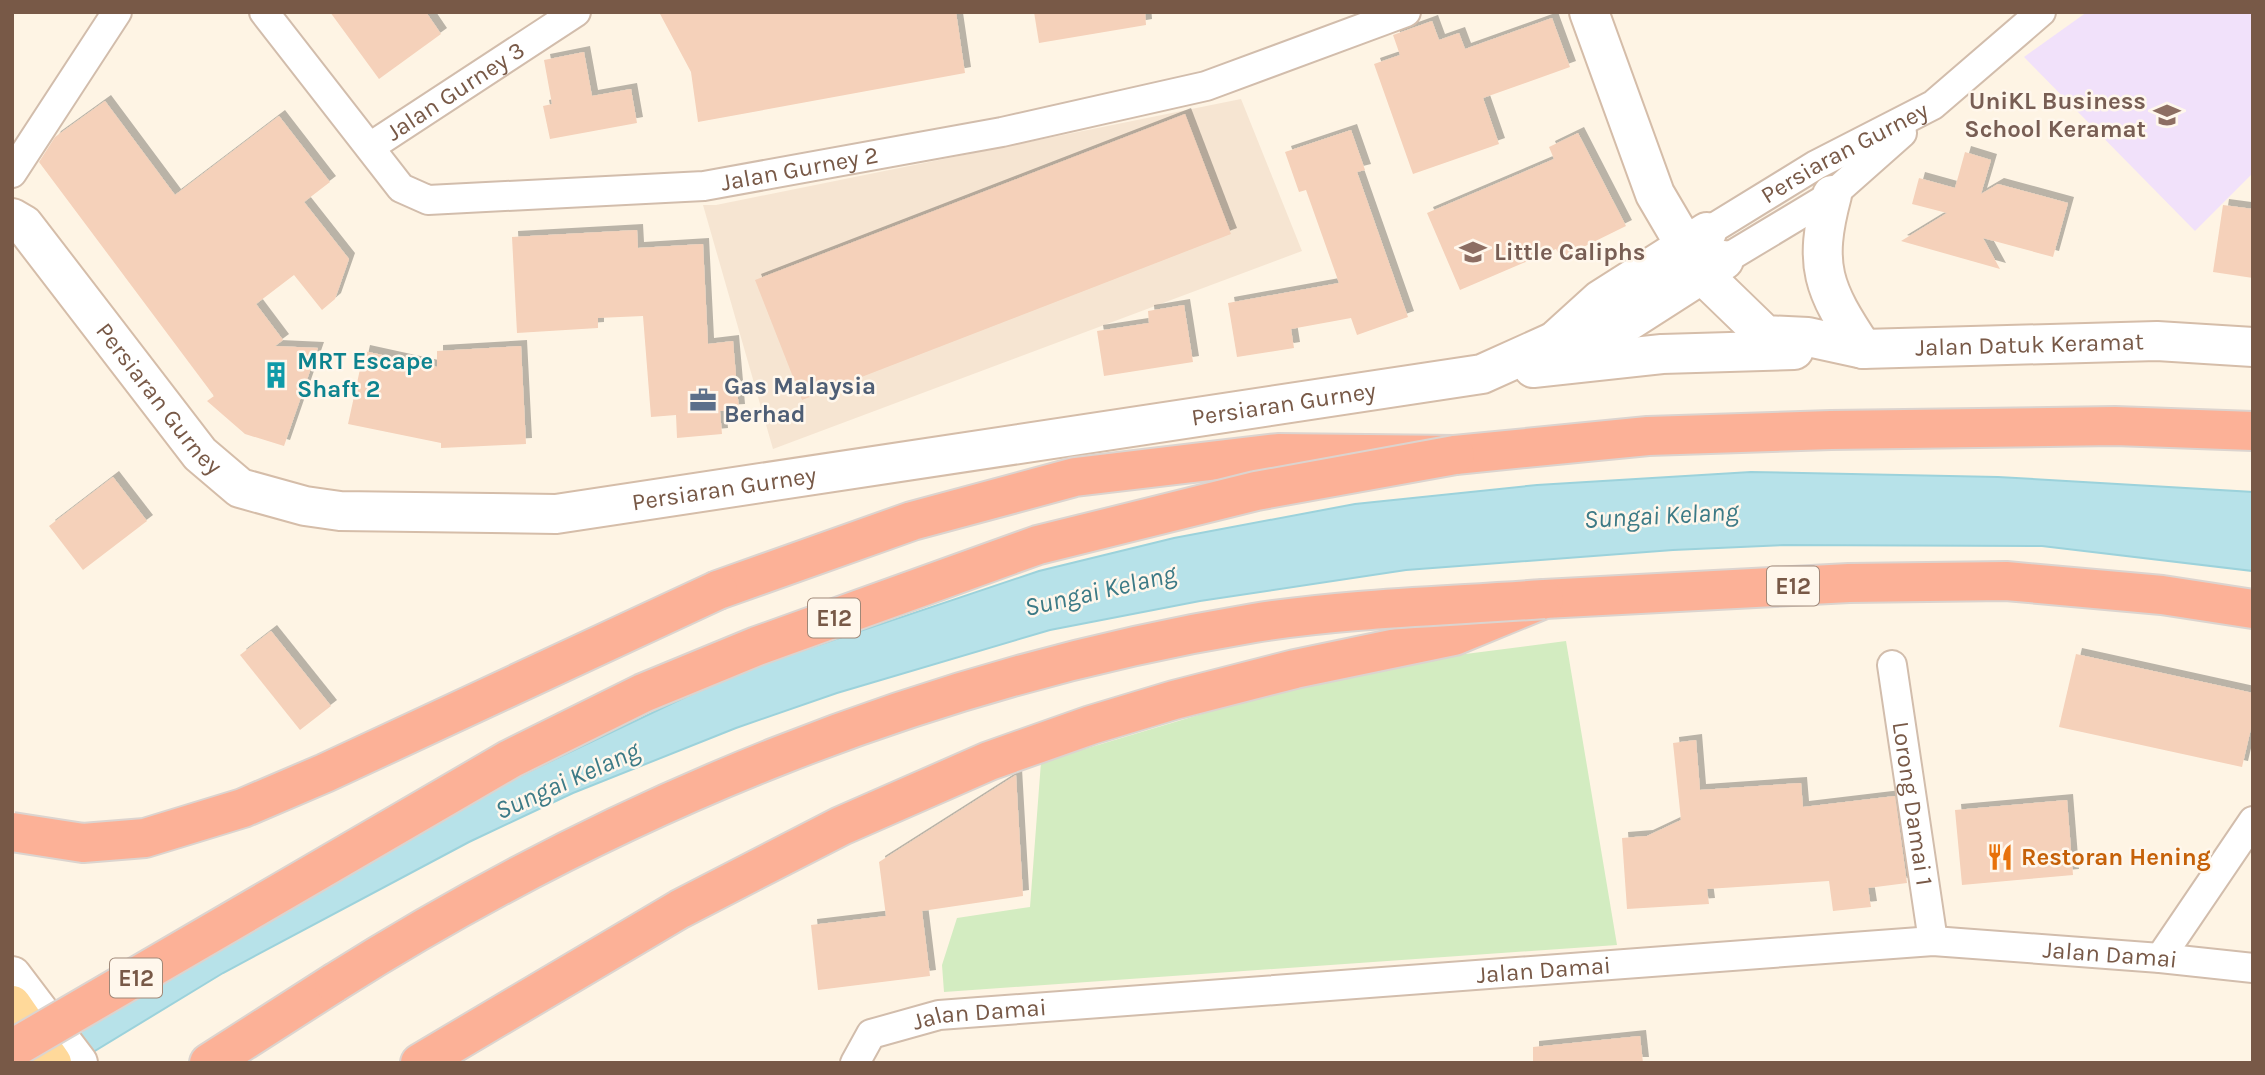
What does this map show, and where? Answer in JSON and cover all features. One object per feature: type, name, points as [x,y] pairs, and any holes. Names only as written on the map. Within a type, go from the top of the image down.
[{"type":"highway","name":"E12","points":[[12,1049],[510,759],[643,693],[757,646],[1038,545],[1256,491],[1455,455],[1648,436],[2115,426],[2253,431]]},
{"type":"highway","points":[[12,832],[83,843],[145,838],[243,808],[338,767],[718,590],[912,521],[1076,477],[1278,453],[1455,455]]},
{"type":"highway","name":"E12","points":[[210,1062],[399,942],[531,868],[657,807],[785,753],[859,727],[921,706],[1121,649],[1257,622],[1544,599],[1849,583],[2006,581],[2162,595],[2253,609]]},
{"type":"highway","points":[[420,1063],[680,909],[841,826],[989,761],[1091,725],[1174,700],[1295,669],[1454,636],[1544,599]]},
{"type":"main road","points":[[13,986],[52,1063]]},
{"type":"street","points":[[12,173],[117,12]]},
{"type":"street","name":"Jalan Gurney 2","points":[[264,12],[401,188],[428,200],[704,186],[1002,132],[1206,86],[1406,12]]},
{"type":"street","name":"Jalan Gurney 3","points":[[369,147],[576,12]]},
{"type":"street","points":[[1590,12],[1655,194],[1705,253]]},
{"type":"street","points":[[1614,12],[1705,253]]},
{"type":"street","name":"Persiaran Gurney","points":[[1705,253],[1832,195],[2041,12]]},
{"type":"street","name":"Persiaran Gurney","points":[[12,218],[24,225],[200,454],[240,488],[305,506],[341,511],[556,514],[1482,374],[1553,342],[1621,326],[1705,253],[1816,165],[1933,105]]},
{"type":"street","points":[[1832,195],[1822,232],[1826,285],[1837,309],[1863,349]]},
{"type":"street","name":"Jalan Datuk Keramat","points":[[1705,253],[1765,335],[1808,337],[1863,349],[2157,341],[2253,347]]},
{"type":"street","points":[[1482,374],[1662,354],[1863,349]]},
{"type":"street","name":"Lorong Damai 1","points":[[1892,665],[1933,941]]},
{"type":"street","points":[[2160,958],[2253,821]]},
{"type":"street","name":"Jalan Damai","points":[[855,1063],[871,1034],[939,1015],[1933,941],[2160,958],[2253,968]]},
{"type":"street","points":[[13,986],[78,1063]]},
{"type":"shaded area","name":"UniKL Business School Keramat","points":[[2087,12],[2253,12],[2253,173],[2195,231],[2024,57]]},
{"type":"shaded area","points":[[1241,99],[1302,251],[773,449],[703,205],[716,205]]},
{"type":"green space","points":[[1566,641],[1617,945],[944,992],[942,965],[957,918],[1030,907],[1041,762],[1356,668]]},
{"type":"water","name":"Sungai Kelang","points":[[1751,472],[1998,477],[2253,492],[2253,571],[2042,546],[1784,545],[1673,550],[1406,570],[1200,601],[1050,630],[837,693],[736,728],[573,793],[469,842],[223,973],[75,1063],[17,1063],[488,791],[738,672],[1039,571],[1174,538],[1355,504],[1537,485]]},
{"type":"building","points":[[330,12],[426,12],[441,34],[379,79]]},
{"type":"building","points":[[659,12],[956,12],[965,73],[698,122],[691,72]]},
{"type":"building","points":[[1034,12],[1145,12],[1146,25],[1039,43]]},
{"type":"building","points":[[1552,18],[1570,67],[1483,98],[1499,144],[1413,174],[1374,64],[1400,55],[1393,35],[1432,21],[1439,40],[1459,33],[1465,49]]},
{"type":"building","points":[[584,52],[592,96],[631,89],[637,123],[550,139],[543,106],[552,104],[544,60]]},
{"type":"building","points":[[105,101],[175,195],[279,116],[330,182],[304,202],[349,259],[335,299],[322,310],[294,275],[256,304],[283,340],[275,346],[318,348],[284,446],[245,434],[207,401],[214,396],[39,162],[55,137]]},
{"type":"building","points":[[1185,114],[1231,234],[802,400],[755,280]]},
{"type":"building","points":[[1351,130],[1365,170],[1357,172],[1408,317],[1357,335],[1351,318],[1291,329],[1294,348],[1237,357],[1228,303],[1339,283],[1306,190],[1299,192],[1285,152]]},
{"type":"building","points":[[1578,133],[1626,226],[1561,258],[1556,249],[1460,290],[1427,213],[1554,159],[1549,147]]},
{"type":"building","points":[[1965,152],[1991,160],[1981,194],[1998,184],[2068,203],[2053,257],[1983,238],[2000,269],[1901,241],[1947,213],[1912,204],[1919,178],[1955,188]]},
{"type":"building","points":[[2223,205],[2253,209],[2253,278],[2213,272]]},
{"type":"building","points":[[637,230],[638,248],[703,244],[708,344],[733,341],[739,410],[720,411],[722,434],[677,438],[676,415],[651,417],[643,316],[598,318],[598,328],[517,333],[512,237]]},
{"type":"building","points":[[1184,305],[1193,362],[1104,376],[1097,331],[1149,323],[1148,311]]},
{"type":"building","points":[[521,346],[526,444],[441,448],[441,443],[348,424],[364,351],[437,367],[437,351]]},
{"type":"building","points":[[113,477],[147,521],[83,570],[49,526]]},
{"type":"building","points":[[271,631],[331,706],[300,730],[240,655]]},
{"type":"building","points":[[2076,654],[2253,693],[2253,720],[2242,767],[2059,727]]},
{"type":"building","points":[[1696,740],[1700,790],[1801,783],[1803,807],[1895,796],[1907,883],[1868,888],[1871,907],[1833,911],[1829,881],[1707,889],[1709,904],[1627,909],[1622,838],[1647,836],[1681,820],[1673,743]]},
{"type":"building","points":[[1016,775],[1023,896],[922,911],[930,976],[818,990],[811,925],[886,916],[879,862]]},
{"type":"building","points":[[2067,800],[2073,875],[1962,885],[1955,810]]},
{"type":"building","points":[[1640,1036],[1643,1063],[1533,1063],[1533,1047]]},
{"type":"place","name":"UniKL Business School Keramat","points":[[2167,115]]},
{"type":"place","name":"Little Caliphs","points":[[1473,252]]},
{"type":"place","name":"MRT Escape Shaft 2","points":[[276,375]]},
{"type":"place","name":"Gas Malaysia Berhad","points":[[703,400]]},
{"type":"place","name":"Restoran Hening","points":[[2000,857]]}]
